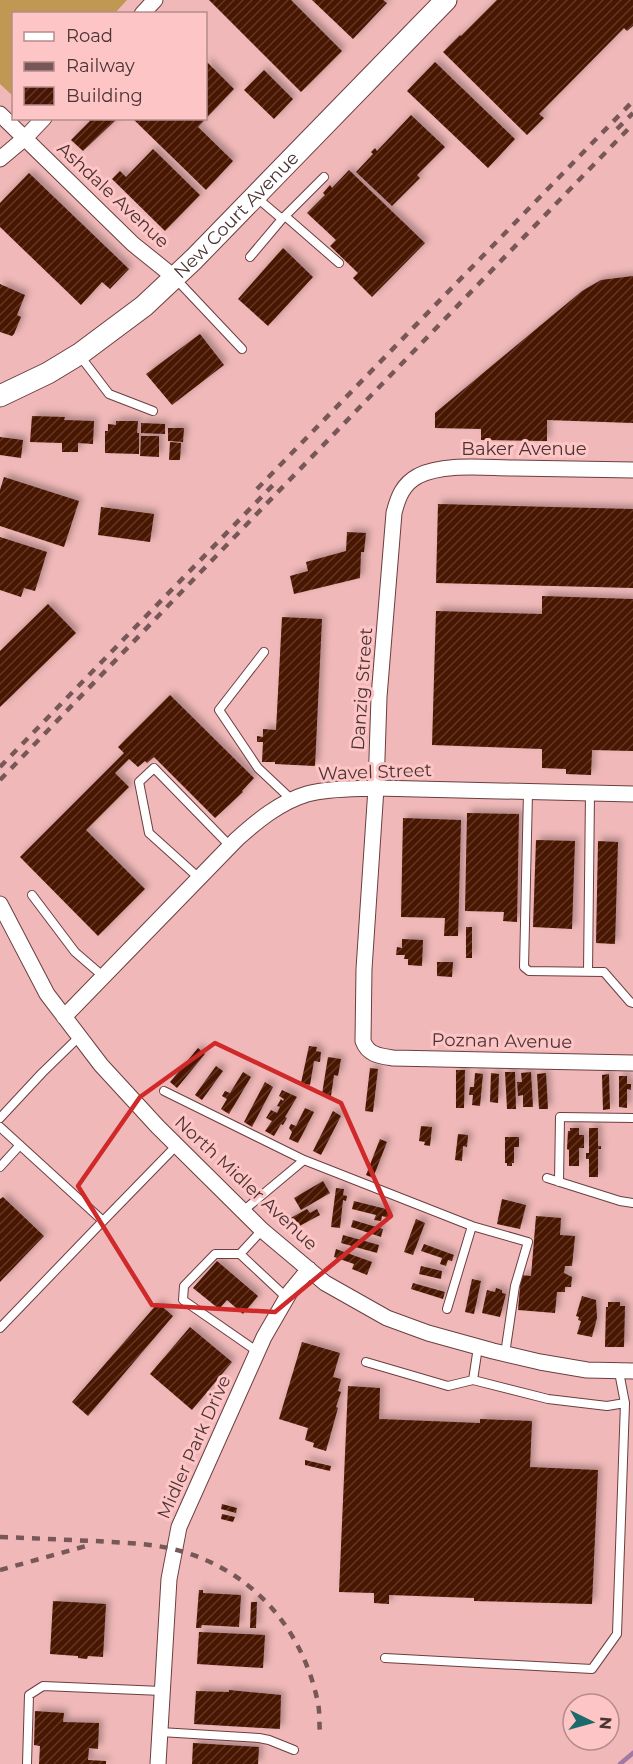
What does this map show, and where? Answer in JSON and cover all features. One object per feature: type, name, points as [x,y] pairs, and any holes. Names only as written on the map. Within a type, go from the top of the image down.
[{"type":"main road","name":"New Court Avenue","points":[[0,396],[48,373],[79,354],[144,306],[446,0]]},
{"type":"street","points":[[144,12],[155,0]]},
{"type":"street","name":"Ashdale Avenue","points":[[0,114],[133,244],[174,277]]},
{"type":"street","points":[[0,159],[42,120]]},
{"type":"street","name":"Baker Avenue","points":[[416,477],[431,470],[464,468],[633,470]]},
{"type":"street","name":"Danzig Street","points":[[371,1053],[363,1041],[364,969],[376,788],[379,697],[394,513],[398,498],[405,486],[416,477]]},
{"type":"street","name":"Wavel Street","points":[[64,1017],[230,846],[259,819],[291,800],[308,794],[338,789],[376,788],[633,794]]},
{"type":"street","name":"North Midler Avenue","points":[[0,904],[47,994],[101,1065],[243,1212],[325,1283],[387,1318],[428,1333],[505,1354],[587,1370],[626,1372]]},
{"type":"street","name":"Poznan Avenue","points":[[371,1053],[376,1056],[393,1058],[633,1063]]},
{"type":"street","name":"Midler Park Drive","points":[[158,1764],[169,1579],[179,1527],[258,1352],[287,1298],[309,1269]]},
{"type":"lane","points":[[250,257],[283,218],[324,177]]},
{"type":"lane","points":[[255,196],[339,263]]},
{"type":"lane","points":[[174,277],[242,349]]},
{"type":"lane","points":[[79,354],[109,394],[153,411]]},
{"type":"lane","points":[[264,652],[219,710],[258,768],[291,800]]},
{"type":"lane","points":[[199,878],[150,833],[139,782],[154,768],[230,846]]},
{"type":"lane","points":[[528,792],[524,967],[529,971],[604,972],[633,1003]]},
{"type":"lane","points":[[588,972],[590,793]]},
{"type":"lane","points":[[32,896],[75,952],[104,977]]},
{"type":"lane","points":[[0,1118],[42,1072],[79,1037]]},
{"type":"lane","points":[[164,1091],[304,1160],[472,1226],[528,1242],[515,1286],[505,1354]]},
{"type":"lane","points":[[559,1182],[560,1117],[633,1118]]},
{"type":"lane","points":[[0,1127],[103,1221]]},
{"type":"lane","points":[[0,1167],[20,1145]]},
{"type":"lane","points":[[0,1328],[177,1145]]},
{"type":"lane","points":[[243,1212],[304,1160]]},
{"type":"lane","points":[[547,1178],[633,1203]]},
{"type":"lane","points":[[447,1309],[472,1226]]},
{"type":"lane","points":[[240,1254],[262,1230]]},
{"type":"lane","points":[[258,1352],[183,1300],[184,1286],[215,1254],[240,1254],[287,1298]]},
{"type":"lane","points":[[473,1380],[478,1347]]},
{"type":"lane","points":[[366,1362],[448,1386],[473,1380],[548,1399],[607,1406],[625,1403]]},
{"type":"lane","points":[[385,1658],[592,1669],[617,1634],[626,1372]]},
{"type":"lane","points":[[27,1764],[29,1695],[43,1686],[162,1691]]},
{"type":"lane","points":[[160,1732],[269,1740],[294,1750]]},
{"type":"highlighted area","points":[[215,1043],[341,1103],[391,1216],[275,1312],[152,1305],[78,1186],[140,1097]]},
{"type":"shaded area","points":[[0,0],[127,0],[116,12],[12,12],[12,95],[0,84]]},
{"type":"building","points":[[209,0],[291,0],[342,51],[301,92]]},
{"type":"building","points":[[312,0],[383,0],[387,3],[353,39]]},
{"type":"building","points":[[497,0],[633,0],[633,26],[627,31],[624,28],[539,114],[544,118],[527,135],[443,52]]},
{"type":"building","points":[[207,62],[234,89],[207,118]]},
{"type":"building","points":[[435,62],[515,139],[488,168],[407,91]]},
{"type":"building","points":[[264,70],[293,99],[274,119],[244,90]]},
{"type":"building","points":[[411,115],[445,147],[417,175],[420,178],[392,206],[356,172],[373,154],[371,152],[375,148],[377,151]]},
{"type":"building","points":[[116,120],[83,151],[71,140],[90,121]]},
{"type":"building","points":[[134,120],[205,120],[198,127],[233,161],[206,190]]},
{"type":"building","points":[[153,149],[200,195],[165,231],[112,179],[120,171],[126,177]]},
{"type":"building","points":[[349,170],[425,243],[372,297],[353,278],[358,273],[330,246],[336,240],[307,213],[325,195],[323,193],[330,185],[332,188]]},
{"type":"building","points":[[29,173],[129,269],[110,289],[102,282],[81,305],[0,227],[0,203]]},
{"type":"building","points":[[283,248],[313,277],[268,326],[238,299]]},
{"type":"building","points":[[633,276],[633,423],[547,420],[547,441],[481,440],[481,429],[435,428],[435,413],[582,291],[601,280]]},
{"type":"building","points":[[0,284],[25,295],[17,315],[21,317],[12,336],[0,332]]},
{"type":"building","points":[[200,334],[224,365],[172,405],[146,374]]},
{"type":"building","points":[[32,416],[94,421],[93,444],[78,443],[78,452],[62,452],[62,443],[30,442]]},
{"type":"building","points":[[116,421],[138,421],[139,454],[105,453],[105,431],[108,431],[108,424],[116,425]]},
{"type":"building","points":[[141,423],[165,424],[165,434],[141,433]]},
{"type":"building","points":[[168,428],[184,428],[183,442],[168,441]]},
{"type":"building","points":[[141,436],[159,436],[159,457],[140,456]]},
{"type":"building","points":[[0,437],[23,440],[21,458],[0,455]]},
{"type":"building","points":[[170,442],[181,443],[180,460],[169,460]]},
{"type":"building","points":[[4,477],[79,501],[64,547],[0,526],[0,490]]},
{"type":"building","points":[[438,504],[633,509],[633,588],[436,583]]},
{"type":"building","points":[[101,507],[154,514],[150,542],[98,535]]},
{"type":"building","points":[[347,532],[366,533],[364,552],[361,552],[360,578],[294,594],[290,576],[308,571],[306,562],[346,551]]},
{"type":"building","points":[[0,537],[47,552],[35,591],[24,588],[21,597],[0,590]]},
{"type":"building","points":[[542,596],[633,599],[633,751],[592,750],[591,775],[566,774],[566,769],[542,768],[542,749],[432,745],[436,611],[542,614]]},
{"type":"building","points":[[48,604],[76,633],[0,707],[0,651]]},
{"type":"building","points":[[282,617],[322,619],[315,766],[262,762],[263,742],[257,742],[257,736],[263,737],[263,729],[276,730]]},
{"type":"building","points":[[170,695],[254,778],[243,792],[215,818],[154,757],[138,767],[129,759],[115,773],[129,787],[86,830],[145,889],[98,936],[20,857],[124,753],[118,747]]},
{"type":"building","points":[[467,813],[519,814],[517,922],[503,921],[504,912],[465,911]]},
{"type":"building","points":[[403,818],[461,820],[458,936],[444,936],[445,918],[401,917]]},
{"type":"building","points":[[536,840],[575,841],[572,929],[533,927]]},
{"type":"building","points":[[598,841],[618,842],[615,944],[596,943]]},
{"type":"building","points":[[466,927],[472,927],[472,958],[466,958]]},
{"type":"building","points":[[402,939],[423,940],[422,966],[408,965],[408,959],[404,959],[405,955],[396,955],[397,947],[402,948]]},
{"type":"building","points":[[437,962],[453,962],[452,977],[437,976]]},
{"type":"building","points":[[309,1046],[317,1047],[316,1051],[321,1052],[320,1062],[314,1061],[310,1085],[301,1083]]},
{"type":"building","points":[[198,1048],[205,1054],[177,1088],[170,1082]]},
{"type":"building","points":[[328,1057],[341,1059],[338,1076],[334,1075],[331,1096],[322,1094]]},
{"type":"building","points":[[216,1066],[223,1071],[202,1100],[195,1095]]},
{"type":"building","points":[[370,1068],[378,1069],[373,1112],[365,1111]]},
{"type":"building","points":[[456,1070],[465,1070],[464,1108],[456,1108]]},
{"type":"building","points":[[243,1072],[251,1077],[229,1114],[221,1109],[227,1099],[222,1096],[225,1091],[230,1093]]},
{"type":"building","points":[[505,1072],[515,1072],[516,1109],[507,1109]]},
{"type":"building","points":[[531,1072],[533,1107],[523,1107],[523,1095],[518,1096],[517,1082],[522,1082],[521,1073]]},
{"type":"building","points":[[475,1073],[483,1074],[480,1106],[472,1105],[473,1095],[469,1095],[470,1087],[474,1087]]},
{"type":"building","points":[[491,1073],[499,1074],[498,1103],[490,1102]]},
{"type":"building","points":[[546,1073],[548,1109],[539,1109],[537,1074]]},
{"type":"building","points":[[609,1074],[610,1109],[603,1110],[602,1075]]},
{"type":"building","points":[[619,1076],[627,1076],[627,1084],[631,1084],[631,1090],[627,1089],[627,1108],[619,1107]]},
{"type":"building","points":[[265,1082],[273,1087],[252,1127],[244,1122]]},
{"type":"building","points":[[282,1090],[297,1097],[283,1125],[281,1124],[274,1136],[265,1131],[272,1121],[266,1118],[271,1110],[277,1113],[280,1107],[277,1106],[281,1099],[283,1101],[284,1099],[279,1096]]},
{"type":"building","points":[[305,1108],[314,1112],[298,1143],[289,1139],[292,1132],[289,1128],[291,1124],[296,1126]]},
{"type":"building","points":[[333,1111],[341,1116],[321,1155],[313,1151]]},
{"type":"building","points":[[421,1126],[432,1127],[430,1146],[419,1141]]},
{"type":"building","points":[[570,1128],[579,1128],[579,1135],[584,1135],[584,1148],[579,1148],[579,1166],[569,1166],[569,1150],[567,1149]]},
{"type":"building","points":[[589,1128],[598,1128],[598,1146],[601,1146],[601,1149],[598,1149],[598,1177],[589,1177],[589,1159],[586,1159],[586,1153],[589,1153]]},
{"type":"building","points":[[458,1134],[468,1135],[467,1147],[463,1146],[462,1161],[455,1160]]},
{"type":"building","points":[[505,1137],[519,1137],[519,1147],[514,1147],[512,1166],[507,1166],[505,1163]]},
{"type":"building","points":[[380,1139],[387,1142],[373,1178],[366,1175]]},
{"type":"building","points":[[323,1181],[330,1193],[301,1210],[294,1198]]},
{"type":"building","points":[[336,1188],[344,1189],[343,1195],[347,1196],[346,1201],[343,1200],[340,1228],[331,1227]]},
{"type":"building","points":[[3,1197],[44,1236],[0,1282],[0,1199]]},
{"type":"building","points":[[502,1199],[526,1205],[520,1229],[497,1224]]},
{"type":"building","points":[[354,1201],[390,1210],[389,1218],[382,1216],[381,1221],[374,1220],[376,1215],[352,1209]]},
{"type":"building","points":[[307,1209],[310,1213],[317,1209],[320,1215],[292,1230],[287,1220]]},
{"type":"building","points":[[536,1216],[561,1218],[560,1235],[575,1236],[572,1266],[565,1266],[564,1273],[572,1277],[571,1287],[565,1287],[565,1292],[557,1292],[555,1313],[518,1310],[521,1275],[531,1276]]},
{"type":"building","points":[[416,1219],[425,1223],[413,1255],[404,1252]]},
{"type":"building","points":[[353,1220],[383,1229],[381,1237],[351,1227]]},
{"type":"building","points":[[343,1235],[379,1245],[377,1253],[341,1243]]},
{"type":"building","points":[[424,1244],[454,1255],[452,1261],[448,1260],[446,1266],[440,1264],[442,1258],[421,1251]]},
{"type":"building","points":[[336,1249],[372,1262],[367,1275],[352,1269],[354,1264],[334,1257]]},
{"type":"building","points":[[217,1261],[258,1296],[243,1314],[227,1300],[219,1309],[193,1288]]},
{"type":"building","points":[[421,1266],[442,1271],[441,1279],[419,1274]]},
{"type":"building","points":[[472,1279],[481,1281],[474,1314],[465,1312]]},
{"type":"building","points":[[413,1283],[445,1292],[443,1299],[411,1289]]},
{"type":"building","points":[[496,1288],[506,1294],[500,1317],[482,1313],[487,1290],[495,1292]]},
{"type":"building","points":[[582,1296],[596,1300],[597,1318],[592,1337],[577,1334],[581,1321],[576,1316]]},
{"type":"building","points":[[608,1302],[620,1302],[620,1306],[625,1306],[624,1347],[605,1347]]},
{"type":"building","points":[[158,1303],[173,1316],[88,1416],[72,1402]]},
{"type":"building","points":[[190,1327],[232,1362],[192,1410],[150,1374]]},
{"type":"building","points":[[302,1342],[340,1353],[333,1377],[341,1379],[338,1391],[341,1392],[326,1451],[313,1447],[314,1443],[305,1440],[308,1428],[279,1419]]},
{"type":"building","points":[[348,1386],[380,1388],[379,1419],[480,1423],[480,1419],[532,1421],[530,1467],[598,1470],[592,1604],[474,1601],[474,1598],[389,1595],[389,1604],[374,1603],[374,1593],[339,1592]]},
{"type":"building","points":[[305,1460],[331,1466],[330,1471],[305,1465]]},
{"type":"building","points":[[222,1504],[237,1508],[236,1513],[221,1509]]},
{"type":"building","points":[[222,1514],[235,1517],[233,1522],[221,1519]]},
{"type":"building","points":[[199,1590],[203,1590],[203,1593],[241,1595],[239,1627],[202,1625],[201,1628],[196,1628]]},
{"type":"building","points":[[53,1601],[106,1604],[103,1657],[88,1656],[87,1659],[50,1654]]},
{"type":"building","points":[[251,1602],[257,1602],[256,1628],[250,1628]]},
{"type":"building","points":[[199,1632],[265,1635],[263,1668],[197,1664]]},
{"type":"building","points":[[229,1690],[281,1695],[280,1729],[194,1724],[196,1691],[229,1692]]},
{"type":"building","points":[[35,1711],[64,1713],[63,1722],[99,1723],[98,1749],[89,1748],[88,1760],[106,1761],[106,1764],[39,1764],[40,1746],[34,1745]]},
{"type":"building","points":[[193,1743],[259,1747],[258,1764],[192,1764]]},
{"type":"waterway","points":[[620,1764],[633,1753]]},
{"type":"railway","points":[[257,489],[633,101]]},
{"type":"railway","points":[[617,129],[633,113]]},
{"type":"railway","points":[[0,780],[633,124]]},
{"type":"railway","points":[[0,767],[273,485]]},
{"type":"railway","points":[[0,1537],[154,1546],[201,1558],[226,1570],[268,1604],[285,1625],[299,1649],[318,1703],[320,1735]]},
{"type":"railway","points":[[0,1570],[86,1546]]}]
